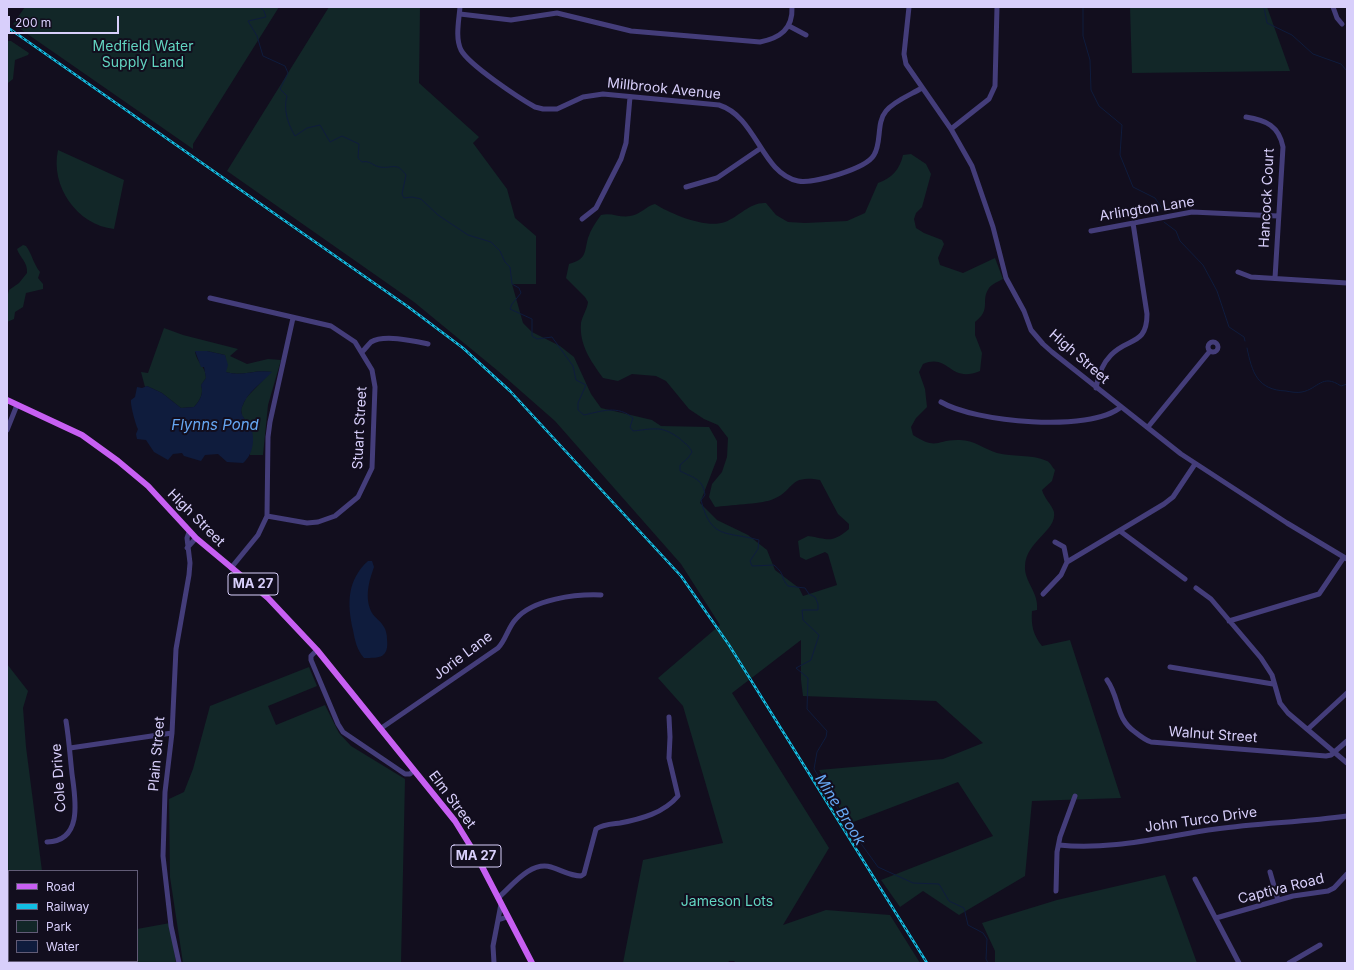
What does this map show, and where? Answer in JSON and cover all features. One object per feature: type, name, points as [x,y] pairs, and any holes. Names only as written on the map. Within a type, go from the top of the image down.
[{"type":"main road","name":"High Street","points":[[7,400],[78,433],[109,454],[148,486],[170,508],[189,532],[281,610],[317,650],[405,759]]},
{"type":"main road","name":"Elm Street","points":[[405,759],[456,821],[532,963]]},
{"type":"street","name":"Millbrook Avenue","points":[[460,7],[459,44],[464,55],[482,70],[536,107],[543,109],[557,109],[593,94],[708,103],[729,108],[741,118],[761,148],[782,174],[798,181],[815,181],[861,166],[870,160],[877,147],[882,119],[886,111],[894,104],[922,88]]},
{"type":"street","points":[[460,14],[511,20],[557,13],[632,31],[760,42],[780,36],[789,26],[792,16],[792,7]]},
{"type":"street","name":"High Street","points":[[909,7],[904,58],[922,88],[951,129],[976,175],[993,227],[1006,278],[1024,311],[1031,330],[1052,352],[1096,388],[1195,464],[1345,558]]},
{"type":"street","points":[[951,129],[990,99],[995,86],[997,7]]},
{"type":"street","points":[[1333,7],[1337,18],[1342,24]]},
{"type":"street","points":[[789,26],[806,35]]},
{"type":"street","points":[[582,218],[596,208],[621,159],[626,143],[630,97]]},
{"type":"street","name":"Hancock Court","points":[[1246,117],[1262,120],[1271,125],[1281,137],[1284,147],[1278,216],[1275,278]]},
{"type":"street","points":[[686,187],[717,178],[761,148]]},
{"type":"street","name":"Arlington Lane","points":[[1091,231],[1192,212],[1278,216]]},
{"type":"street","points":[[1096,388],[1099,376],[1111,355],[1142,336],[1147,324],[1147,314],[1133,223]]},
{"type":"street","points":[[1238,272],[1251,278],[1275,278],[1347,283]]},
{"type":"street","name":"Stuart Street","points":[[210,298],[331,326],[350,338],[362,352],[372,370],[375,387],[372,468],[364,488],[350,505],[328,519],[307,523],[267,516]]},
{"type":"street","points":[[232,568],[258,535],[267,516],[268,437],[293,318]]},
{"type":"street","points":[[362,352],[371,342],[383,340],[404,340],[428,344]]},
{"type":"street","points":[[1148,427],[1210,351]]},
{"type":"street","points":[[941,402],[966,413],[1037,423],[1088,419],[1116,411],[1121,407]]},
{"type":"street","points":[[7,430],[17,405]]},
{"type":"street","points":[[1043,594],[1061,575],[1067,562],[1120,531],[1173,497],[1195,464]]},
{"type":"street","points":[[1120,531],[1185,579]]},
{"type":"street","name":"Plain Street","points":[[180,963],[171,926],[163,863],[166,792],[172,733],[176,649],[189,576],[190,563],[187,538],[189,532]]},
{"type":"street","points":[[187,548],[196,538]]},
{"type":"street","points":[[1055,542],[1064,547],[1067,562]]},
{"type":"street","points":[[1229,621],[1319,594],[1345,558]]},
{"type":"street","points":[[1196,588],[1211,599],[1261,658],[1272,675],[1280,703],[1292,717],[1347,762]]},
{"type":"street","name":"Jorie Lane","points":[[380,729],[498,648],[502,644],[515,620],[523,611],[539,604],[558,599],[586,595],[601,595]]},
{"type":"street","points":[[317,650],[311,656],[311,660],[338,724],[343,732],[405,774],[410,774],[414,770]]},
{"type":"street","points":[[1170,667],[1274,684]]},
{"type":"street","name":"Walnut Street","points":[[1107,680],[1113,691],[1122,720],[1128,727],[1148,742],[1326,756],[1347,742]]},
{"type":"street","points":[[1308,730],[1347,693]]},
{"type":"street","points":[[494,963],[493,946],[500,901],[522,876],[535,868],[549,867],[571,875],[581,876],[584,874],[596,829],[605,825],[646,816],[665,808],[678,796],[669,758],[669,717]]},
{"type":"street","name":"Cole Drive","points":[[47,842],[56,842],[64,836],[75,817],[76,799],[66,721]]},
{"type":"street","points":[[70,748],[172,733]]},
{"type":"street","points":[[1056,891],[1059,845],[1075,796]]},
{"type":"street","name":"John Turco Drive","points":[[1059,845],[1079,847],[1099,845],[1226,828],[1347,816]]},
{"type":"street","points":[[1270,872],[1278,900]]},
{"type":"street","name":"Captiva Road","points":[[1216,918],[1278,900],[1328,891],[1334,888],[1347,874]]},
{"type":"street","points":[[1195,879],[1239,963]]},
{"type":"street","points":[[498,920],[507,917]]},
{"type":"street","points":[[1289,963],[1320,944]]},
{"type":"green space","name":"Medfield Water Supply Land","points":[[25,7],[279,7],[193,144],[193,149],[13,24]]},
{"type":"green space","name":"Jameson Lots","points":[[329,7],[420,7],[419,83],[479,137],[473,143],[507,189],[515,218],[536,236],[536,284],[512,284],[523,323],[532,332],[560,346],[574,357],[591,394],[601,408],[652,420],[661,426],[709,427],[717,441],[717,459],[700,503],[717,520],[748,535],[767,550],[775,570],[799,588],[803,596],[837,585],[828,554],[825,552],[806,560],[800,557],[798,541],[808,536],[834,539],[849,529],[849,524],[838,514],[820,480],[802,479],[792,485],[779,497],[771,500],[715,507],[709,497],[712,484],[722,472],[727,457],[728,438],[718,425],[704,419],[689,409],[666,381],[656,376],[632,374],[618,381],[603,378],[590,359],[584,346],[581,323],[588,302],[566,278],[569,264],[579,260],[584,255],[589,235],[601,215],[634,215],[655,204],[679,216],[708,224],[725,222],[750,207],[760,203],[766,203],[776,215],[788,222],[805,223],[847,221],[865,213],[878,183],[895,172],[900,165],[903,155],[911,154],[926,164],[931,174],[922,207],[916,213],[914,219],[916,228],[942,240],[944,244],[938,258],[940,265],[963,273],[995,258],[1003,279],[989,288],[985,297],[985,309],[975,322],[975,335],[982,353],[980,371],[970,374],[962,374],[955,372],[939,362],[923,364],[919,372],[925,389],[927,407],[916,418],[911,427],[913,435],[921,440],[937,443],[952,440],[965,440],[997,453],[1028,456],[1041,459],[1048,462],[1055,470],[1052,481],[1042,490],[1044,496],[1053,509],[1054,519],[1051,525],[1030,550],[1025,566],[1025,572],[1034,592],[1037,604],[1037,610],[1032,611],[1032,625],[1036,638],[1042,646],[1070,640],[1121,798],[1032,801],[1025,876],[959,915],[923,891],[900,907],[881,880],[993,836],[958,782],[848,824],[819,770],[943,759],[983,743],[936,701],[803,696],[801,680],[801,640],[732,693],[829,848],[783,925],[826,910],[890,915],[920,963],[736,963],[734,961],[729,961],[728,963],[623,963],[643,860],[723,843],[683,706],[658,678],[720,625],[681,564],[555,421],[498,371],[414,302],[227,171]]},
{"type":"green space","points":[[1130,7],[1267,7],[1290,71],[1132,73]]},
{"type":"green space","points":[[7,41],[11,41],[29,53],[28,55],[15,60],[13,79],[8,83]]},
{"type":"green space","points":[[58,150],[124,180],[114,229],[101,226],[89,220],[78,212],[69,202],[62,190],[58,177]]},
{"type":"green space","points":[[23,245],[28,249],[40,272],[38,278],[43,284],[43,289],[26,293],[23,307],[15,312],[14,319],[7,322],[7,298],[9,290],[19,283],[27,273],[25,263],[17,249]]},
{"type":"green space","points":[[164,328],[183,335],[238,349],[230,356],[247,364],[268,359],[281,360],[268,405],[263,455],[250,455],[246,421],[242,416],[241,409],[246,398],[271,372],[260,371],[238,374],[226,372],[225,355],[207,351],[195,352],[205,371],[206,378],[201,385],[201,397],[194,407],[181,408],[162,393],[147,386],[145,387],[141,372],[148,373]]},
{"type":"green space","points":[[7,664],[28,691],[23,708],[26,747],[42,870],[8,870],[8,962],[53,963],[7,963]]},
{"type":"green space","points":[[309,667],[317,686],[268,706],[276,725],[325,705],[339,733],[351,746],[405,779],[401,963],[183,963],[170,877],[169,799],[184,792],[193,769],[210,706]]},
{"type":"green space","points":[[1165,875],[1197,963],[995,963],[995,951],[982,923],[1057,900]]},
{"type":"green space","points":[[170,923],[176,963],[76,963],[138,962],[138,929]]},
{"type":"water","name":"Flynns Pond","points":[[195,351],[207,351],[225,355],[228,365],[226,372],[238,374],[260,371],[272,372],[251,392],[244,402],[241,410],[242,415],[250,426],[253,436],[251,451],[243,463],[227,462],[218,454],[205,455],[201,461],[184,456],[182,453],[173,454],[168,460],[154,452],[146,440],[137,439],[136,434],[138,429],[133,415],[131,400],[135,397],[137,387],[142,388],[147,386],[162,393],[181,408],[194,407],[198,402],[202,394],[201,385],[206,378],[204,367],[201,367]]},
{"type":"water","points":[[368,561],[372,561],[374,567],[369,584],[368,601],[372,613],[381,623],[387,636],[385,653],[382,656],[375,658],[364,658],[358,649],[350,611],[350,593],[352,584],[361,568]]},
{"type":"waterway","name":"Mine Brook","points":[[260,7],[264,11],[266,17],[248,21],[257,36],[263,56],[285,66],[288,73],[280,89],[287,96],[286,112],[290,127],[295,136],[307,128],[320,125],[330,142],[342,136],[359,144],[358,158],[362,162],[367,162],[380,167],[394,166],[403,171],[406,175],[402,194],[404,198],[412,197],[421,199],[438,215],[468,235],[491,242],[500,251],[505,262],[510,267],[512,284],[519,288],[521,293],[510,309],[532,319],[532,336],[537,339],[552,337],[573,366],[576,380],[586,385],[578,403],[578,410],[584,415],[610,410],[622,411],[633,418],[630,427],[633,431],[657,429],[667,431],[679,438],[692,452],[680,465],[680,471],[694,477],[702,485],[705,495],[701,500],[705,513],[715,528],[721,532],[759,540],[758,549],[750,561],[752,566],[774,565],[780,571],[788,586],[805,588],[809,594],[815,597],[818,604],[818,610],[802,610],[803,620],[819,635],[811,660],[796,668],[808,678],[807,709],[827,731],[826,737],[817,752],[814,769],[849,827],[878,867],[913,883],[939,884],[949,901],[964,908],[968,925],[983,933],[987,939],[986,959],[988,963]]},
{"type":"waterway","points":[[1083,7],[1083,36],[1090,60],[1091,90],[1099,106],[1122,125],[1120,155],[1133,187],[1155,198],[1164,211]]},
{"type":"waterway","points":[[1264,7],[1267,23],[1292,35],[1313,54],[1341,64],[1347,71]]},
{"type":"waterway","points":[[1164,222],[1176,231],[1180,241],[1203,265],[1217,291],[1229,327],[1244,337],[1245,341]]},
{"type":"waterway","points":[[1247,348],[1251,365],[1258,378],[1262,383],[1276,390],[1302,392],[1325,381],[1335,382],[1341,386],[1347,384]]},
{"type":"railway","points":[[7,27],[407,306],[463,348],[510,391],[681,576],[729,645],[927,963]]}]
